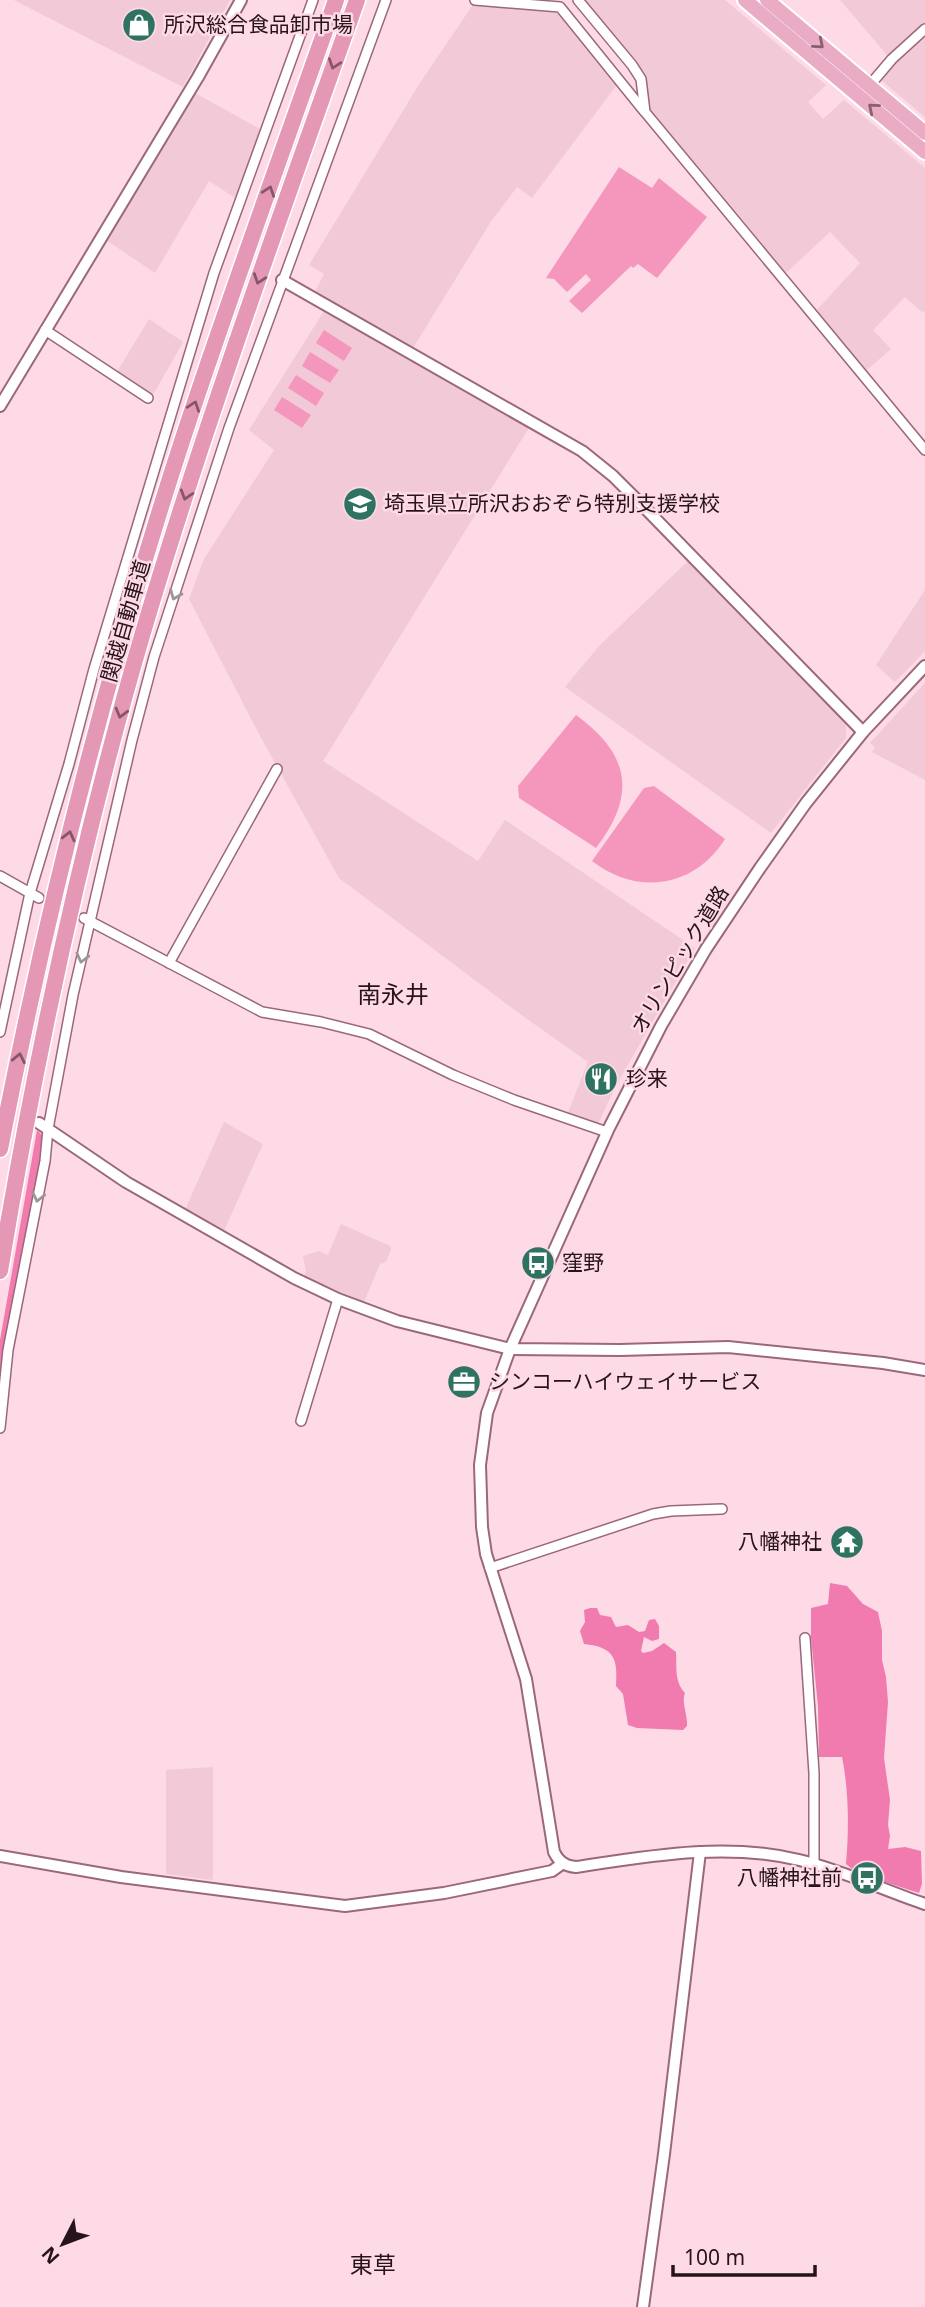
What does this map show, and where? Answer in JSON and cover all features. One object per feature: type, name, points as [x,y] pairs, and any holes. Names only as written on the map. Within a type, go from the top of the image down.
[{"type":"highway","name":"関越自動車道","points":[[0,1149],[61,869],[128,617],[185,433],[336,0]]},
{"type":"highway","name":"関越自動車道","points":[[0,1271],[25,1130],[79,873],[144,630],[243,325],[357,0]]},
{"type":"highway","points":[[745,0],[925,152]]},
{"type":"highway","points":[[766,0],[925,133]]},
{"type":"street","points":[[0,406],[198,77],[241,0]]},
{"type":"street","points":[[0,1032],[98,656],[214,273],[313,0]]},
{"type":"street","points":[[0,1428],[8,1350],[45,1161],[43,1126],[88,920],[154,657],[229,428],[386,0]]},
{"type":"street","points":[[475,0],[532,2],[560,7],[925,450]]},
{"type":"street","points":[[578,0],[641,79],[645,112]]},
{"type":"street","points":[[869,86],[892,59],[925,29]]},
{"type":"street","points":[[282,280],[582,451],[613,476],[863,732]]},
{"type":"street","points":[[46,330],[148,398]]},
{"type":"street","name":"オリンピック道路","points":[[562,1863],[554,1852],[526,1679],[490,1568],[482,1527],[482,1440],[487,1413],[510,1349],[607,1132],[661,1026],[706,948],[783,835],[863,732],[925,666]]},
{"type":"street","points":[[169,963],[277,769]]},
{"type":"street","points":[[0,876],[35,895]]},
{"type":"street","points":[[88,920],[262,1012],[369,1034],[453,1075],[514,1100],[607,1132]]},
{"type":"street","points":[[43,1126],[126,1182],[294,1279],[338,1299],[409,1324],[510,1349],[728,1347],[925,1370]]},
{"type":"street","points":[[301,1421],[338,1299]]},
{"type":"street","points":[[490,1568],[653,1514],[722,1509]]},
{"type":"street","points":[[805,1638],[814,1773],[814,1864]]},
{"type":"street","points":[[643,2307],[663,2167],[700,1852]]},
{"type":"street","points":[[0,1856],[121,1877],[345,1906],[444,1893],[552,1871],[562,1863],[576,1867],[700,1852],[781,1856],[814,1864],[925,1904]]},
{"type":"shaded area","name":"所沢総合食品卸市場","points":[[14,0],[230,0],[183,87]]},
{"type":"shaded area","points":[[583,0],[725,0],[826,85],[808,102],[823,119],[844,100],[925,168],[925,311],[923,313],[905,297],[873,330],[891,349],[867,370],[862,369],[814,313],[860,263],[830,232],[786,273],[649,110],[643,74]]},
{"type":"shaded area","points":[[840,0],[925,0],[925,24],[888,56]]},
{"type":"shaded area","points":[[474,3],[557,13],[616,86],[532,198],[517,187],[490,223],[413,348],[315,292],[324,274],[309,265],[418,86]]},
{"type":"shaded area","points":[[925,33],[925,117],[880,79],[893,61]]},
{"type":"shaded area","points":[[195,93],[260,129],[237,199],[209,181],[155,273],[106,240]]},
{"type":"shaded area","points":[[619,167],[652,188],[659,178],[707,217],[657,278],[638,264],[633,268],[631,266],[582,313],[569,301],[591,280],[586,274],[567,292],[554,279],[546,278]]},
{"type":"shaded area","name":"埼玉県立所沢おおぞら特別支援学校","points":[[324,311],[530,426],[323,761],[478,861],[505,820],[695,948],[617,1084],[598,1124],[567,1115],[588,1062],[339,878],[259,734],[189,599],[204,559],[274,450],[249,430]]},
{"type":"shaded area","points":[[149,319],[183,342],[153,395],[117,372]]},
{"type":"shaded area","points":[[324,330],[352,348],[344,361],[316,343]]},
{"type":"shaded area","points":[[310,352],[339,370],[330,383],[302,366]]},
{"type":"shaded area","points":[[296,375],[324,393],[316,406],[288,388]]},
{"type":"shaded area","points":[[282,397],[311,415],[302,428],[274,410]]},
{"type":"shaded area","points":[[688,561],[846,724],[846,738],[771,833],[565,687],[599,646]]},
{"type":"shaded area","points":[[925,590],[925,651],[895,682],[876,665]]},
{"type":"shaded area","points":[[925,683],[925,780],[872,752],[875,747],[870,743]]},
{"type":"shaded area","points":[[576,715],[608,745],[622,776],[618,810],[596,848],[519,798],[518,786]]},
{"type":"shaded area","points":[[654,786],[725,839],[712,855],[681,877],[664,882],[627,879],[592,861],[644,788]]},
{"type":"shaded area","points":[[224,1122],[263,1144],[223,1233],[184,1212]]},
{"type":"shaded area","points":[[37,1130],[43,1136],[44,1144],[4,1352],[0,1390],[0,1340]]},
{"type":"shaded area","points":[[341,1224],[390,1246],[391,1249],[386,1262],[380,1264],[364,1302],[304,1276],[306,1271],[303,1256],[319,1251],[328,1255]]},
{"type":"shaded area","points":[[830,1583],[847,1586],[863,1604],[878,1612],[888,1702],[884,1758],[890,1800],[888,1849],[905,1847],[921,1851],[922,1884],[919,1893],[857,1873],[846,1864],[848,1811],[842,1757],[819,1757],[818,1706],[811,1638],[811,1608],[828,1604]]},
{"type":"shaded area","points":[[597,1608],[600,1615],[611,1617],[616,1627],[628,1625],[639,1632],[645,1631],[649,1620],[655,1619],[659,1626],[659,1639],[652,1641],[644,1637],[641,1651],[652,1651],[664,1643],[676,1652],[678,1679],[685,1693],[687,1726],[683,1730],[637,1728],[628,1725],[623,1694],[616,1686],[615,1661],[608,1651],[584,1644],[580,1631],[585,1622],[584,1610]]},
{"type":"shaded area","points":[[213,1767],[213,1880],[166,1874],[166,1770]]},
{"type":"place","name":"所沢総合食品卸市場","points":[[139,25]]},
{"type":"place","name":"埼玉県立所沢おおぞら特別支援学校","points":[[360,504]]},
{"type":"place","name":"珍来","points":[[601,1079]]},
{"type":"place","name":"窪野","points":[[538,1263]]},
{"type":"place","name":"シンコーハイウェイサービス","points":[[464,1382]]},
{"type":"place","name":"八幡神社","points":[[847,1542]]},
{"type":"place","name":"八幡神社前","points":[[867,1878]]},
{"type":"district","name":"南永井","points":[[393,995]]},
{"type":"district","name":"東草","points":[[373,2265]]}]
